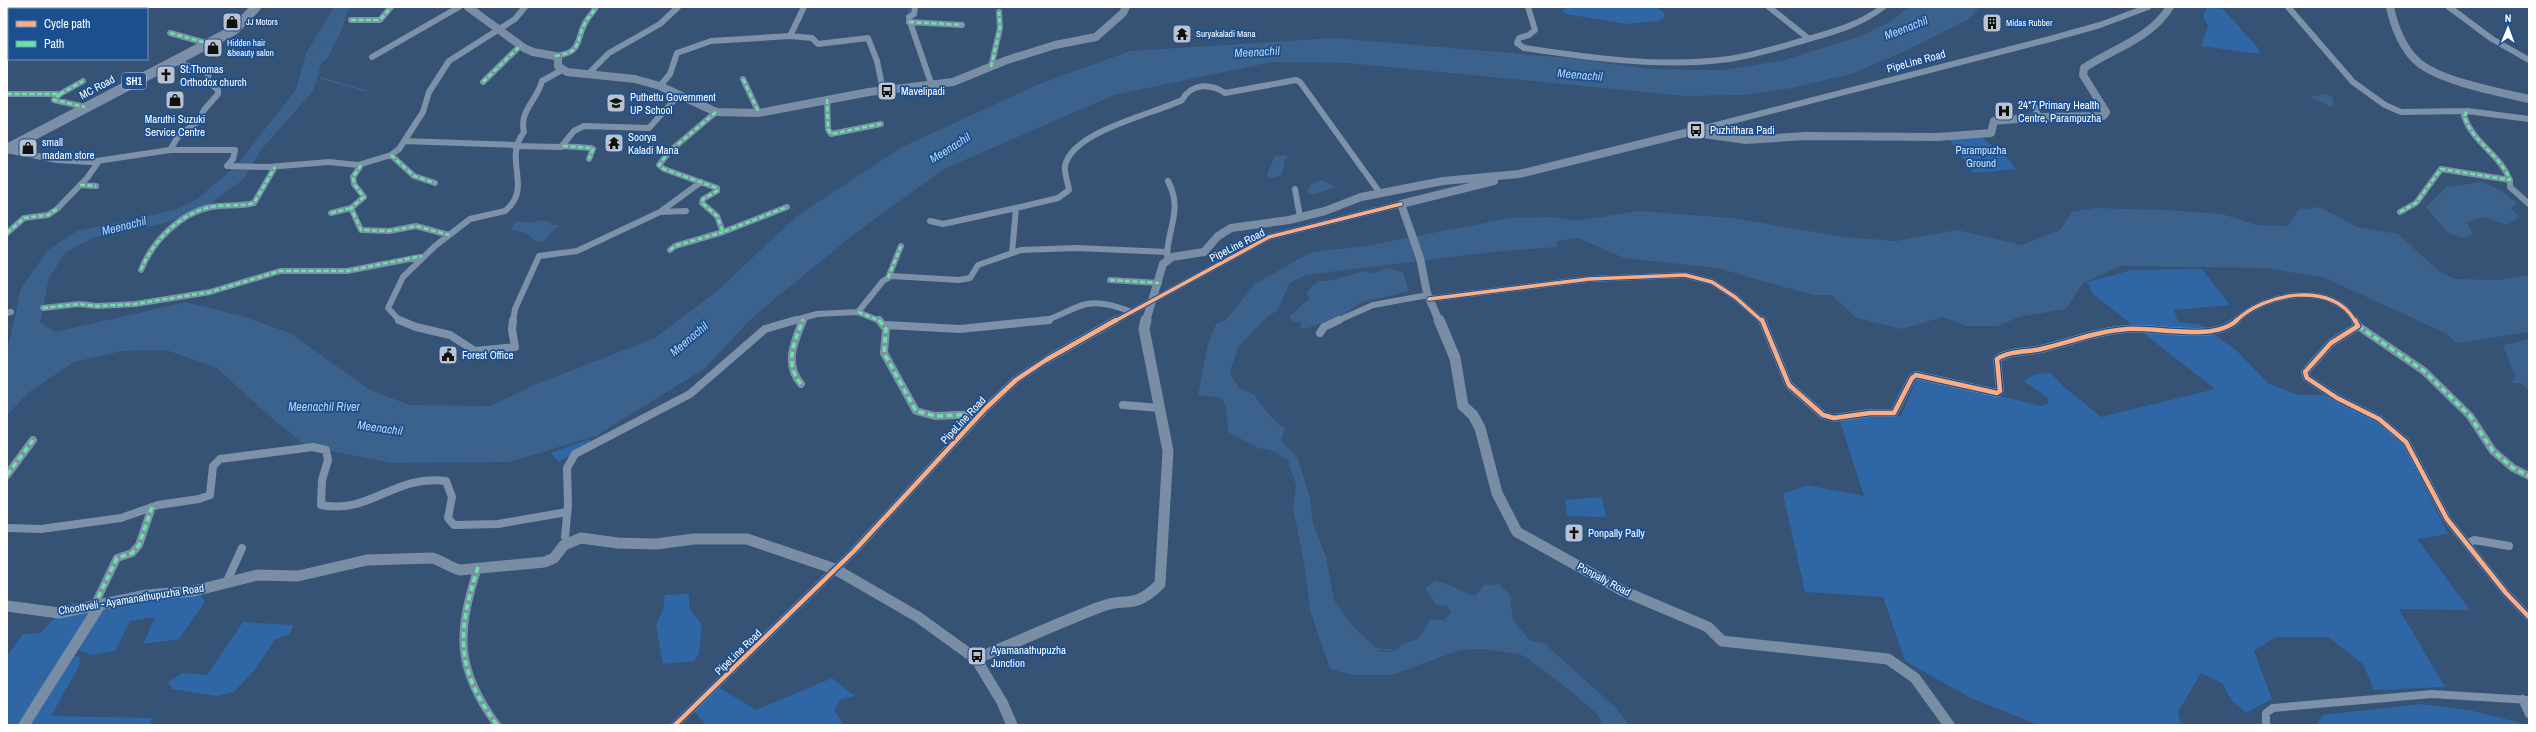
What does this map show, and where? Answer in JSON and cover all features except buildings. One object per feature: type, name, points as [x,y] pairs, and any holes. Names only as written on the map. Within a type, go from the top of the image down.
[{"type":"main road","name":"MC Road","points":[[7,150],[85,107],[210,44],[234,30],[256,7]]},
{"type":"main road","points":[[468,7],[501,28],[520,45],[534,52],[555,56],[562,70],[587,75],[635,79],[660,86],[678,96],[716,112],[759,113],[827,99],[883,90],[931,83],[953,82],[992,68],[1007,60],[1055,45],[1096,37],[1123,13],[1126,7]]},
{"type":"main road","points":[[976,659],[1102,606],[1136,602],[1151,593],[1160,584],[1168,451],[1144,329],[1148,310],[1155,298],[1163,264],[1167,256],[1172,257],[1204,252],[1218,236],[1231,228],[1300,217],[1325,211],[1361,197],[1443,181],[1519,174],[1689,132],[1746,140],[1805,136],[1837,138],[1937,137],[1986,134],[1991,132],[1993,121],[2039,117],[2103,116],[2106,112],[2104,106],[2083,75],[2084,68],[2132,42],[2164,21],[2170,7]]},
{"type":"main road","points":[[2390,7],[2395,24],[2409,51],[2420,64],[2470,83],[2529,99]]},
{"type":"main road","name":"PipeLine Road","points":[[1401,204],[1519,174]]},
{"type":"main road","name":"Ponpally Road","points":[[1401,204],[1420,258],[1428,297],[1455,358],[1463,406],[1473,415],[1480,428],[1497,493],[1504,510],[1518,532],[1623,591],[1708,627],[1722,641],[1888,659],[1900,664],[1917,681],[1950,725]]},
{"type":"main road","points":[[568,543],[581,538],[618,543],[656,544],[694,539],[747,539],[835,569],[918,617],[976,659],[1002,702],[1012,725]]},
{"type":"main road","name":"Choottveli - Ayamanathupuzha Road","points":[[7,606],[59,613],[147,595],[194,591],[227,581],[257,575],[298,576],[347,567],[367,560],[432,558],[442,561],[447,567],[460,570],[478,567],[545,562],[554,558],[568,543]]},
{"type":"main road","points":[[24,725],[97,605]]},
{"type":"street","points":[[249,7],[256,7]]},
{"type":"street","points":[[351,20],[380,20],[391,7]]},
{"type":"street","points":[[372,57],[459,7]]},
{"type":"street","points":[[7,150],[57,160],[99,161],[170,150],[235,150],[234,159],[227,166],[275,167],[330,162],[361,165],[391,155],[404,141],[423,112],[429,92],[449,61],[515,19],[525,7]]},
{"type":"street","points":[[555,56],[569,55],[578,47],[583,36],[584,26],[596,7]]},
{"type":"street","points":[[587,75],[609,54],[660,24],[678,7]]},
{"type":"street","points":[[790,36],[804,7]]},
{"type":"street","points":[[915,7],[911,18],[931,83]]},
{"type":"street","points":[[1528,7],[1535,30],[1529,35],[1519,38],[1517,43],[1524,48],[1569,55],[1614,59],[1702,61],[1755,54],[1809,39],[1849,26],[1875,14],[1883,7]]},
{"type":"street","points":[[1769,7],[1809,39]]},
{"type":"street","name":"PipeLine Road","points":[[1689,132],[2050,39],[2100,25],[2148,7]]},
{"type":"street","points":[[2288,7],[2312,32],[2320,45],[2353,82],[2385,105],[2400,112],[2467,111],[2529,119]]},
{"type":"street","points":[[2449,7],[2492,39],[2529,60]]},
{"type":"street","points":[[992,68],[1000,28],[999,12]]},
{"type":"street","points":[[911,18],[962,25]]},
{"type":"street","points":[[170,33],[210,44]]},
{"type":"street","points":[[660,86],[670,74],[677,53],[684,49],[711,41],[790,36],[812,38],[818,44],[868,38],[877,61],[883,90]]},
{"type":"street","points":[[483,82],[520,45]]},
{"type":"street","points":[[170,150],[179,134],[198,122],[204,110],[218,94],[218,90],[207,81],[210,75],[209,73],[174,61]]},
{"type":"street","points":[[562,70],[542,82],[542,89],[523,114],[521,122],[524,132],[515,145],[514,157],[519,182],[517,192],[508,209],[470,219],[412,264],[396,285],[388,308],[394,318],[417,328],[448,334],[462,341],[469,349],[485,351],[515,347],[512,330],[515,309],[539,256],[572,252],[588,247],[660,212],[700,182]]},
{"type":"street","points":[[743,79],[759,113]]},
{"type":"street","points":[[930,222],[943,224],[1058,198],[1068,190],[1065,166],[1074,149],[1111,126],[1172,105],[1182,100],[1186,92],[1198,86],[1216,87],[1225,92],[1296,80],[1302,82],[1320,113],[1358,160],[1380,193]]},
{"type":"street","points":[[83,81],[60,94],[54,100],[85,107]]},
{"type":"street","points":[[7,94],[60,94]]},
{"type":"street","points":[[563,146],[574,131],[584,126],[649,128],[678,96]]},
{"type":"street","points":[[827,99],[828,129],[831,134],[881,124]]},
{"type":"street","points":[[2033,103],[2039,117]]},
{"type":"street","points":[[2467,111],[2464,116],[2466,128],[2481,146],[2507,170],[2510,180],[2510,187],[2529,204]]},
{"type":"street","points":[[716,112],[670,150],[659,164],[664,169],[718,190],[703,199],[702,203],[717,216],[723,232]]},
{"type":"street","points":[[404,141],[515,145],[542,148],[563,146],[591,148],[593,149],[589,159]]},
{"type":"street","points":[[391,155],[397,163],[414,176],[434,183]]},
{"type":"street","points":[[7,233],[24,218],[52,212],[80,185],[99,161]]},
{"type":"street","points":[[331,213],[351,208],[364,197],[354,184],[353,177],[361,165]]},
{"type":"street","points":[[141,270],[147,254],[178,221],[211,207],[239,207],[254,203],[275,167]]},
{"type":"street","points":[[2400,212],[2416,203],[2441,170],[2446,168],[2510,180]]},
{"type":"street","points":[[858,312],[883,281],[888,278],[909,276],[959,280],[970,278],[978,265],[1021,250],[1076,248],[1167,256],[1177,209],[1173,188],[1168,181]]},
{"type":"street","points":[[80,185],[96,186]]},
{"type":"street","points":[[1295,189],[1300,217]]},
{"type":"street","name":"PipeLine Road","points":[[676,725],[835,569],[981,414],[1016,380],[1155,298],[1269,237],[1401,204]]},
{"type":"street","points":[[670,250],[675,246],[723,232],[786,207]]},
{"type":"street","points":[[351,208],[360,230],[389,231],[416,226],[449,235]]},
{"type":"street","points":[[1012,253],[1016,208]]},
{"type":"street","points":[[660,212],[686,211]]},
{"type":"street","points":[[888,278],[901,246]]},
{"type":"street","points":[[43,308],[79,304],[97,306],[135,304],[210,292],[280,271],[347,271],[422,256]]},
{"type":"street","points":[[1320,333],[1324,327],[1372,305],[1428,297],[1589,279],[1685,275],[1712,282],[1735,297],[1761,319],[1789,385],[1823,415],[1834,418],[1870,413],[1894,413],[1912,378],[1916,375],[1997,393],[2000,391],[1997,359],[2003,355],[2049,347],[2097,333],[2126,329],[2169,331],[2221,330],[2237,323],[2249,309],[2257,305],[2295,295],[2308,294],[2333,301],[2352,315],[2358,326],[2424,371],[2470,416],[2493,451],[2513,468],[2529,476]]},
{"type":"street","points":[[1110,280],[1159,283]]},
{"type":"street","points":[[568,543],[565,537],[567,512],[567,468],[576,454],[690,394],[765,329],[803,319],[844,311],[858,312],[876,317],[886,325],[960,328],[994,327],[1050,320],[1087,304],[1113,305],[1132,312]]},
{"type":"street","points":[[801,384],[796,379],[790,364],[803,319]]},
{"type":"street","points":[[886,325],[888,335],[884,353],[916,411],[934,416],[981,414]]},
{"type":"street","points":[[2358,326],[2331,343],[2305,372],[2307,378],[2348,404],[2379,419],[2406,442],[2440,509],[2506,593],[2529,617]]},
{"type":"street","points":[[1123,405],[1160,408]]},
{"type":"street","points":[[7,475],[33,440]]},
{"type":"street","points":[[7,528],[41,528],[80,524],[115,517],[127,517],[152,507],[174,501],[204,499],[210,495],[213,466],[220,459],[313,447],[326,450],[328,460],[322,480],[321,505],[328,508],[370,501],[403,482],[435,477],[446,481],[452,497],[448,518],[454,526],[498,524],[567,512]]},
{"type":"street","points":[[97,605],[117,558],[132,553],[138,545],[152,507]]},
{"type":"street","points":[[2467,544],[2474,540],[2509,546]]},
{"type":"street","points":[[227,581],[242,548]]},
{"type":"street","points":[[478,567],[466,604],[463,634],[467,668],[474,691],[497,725]]},
{"type":"street","points":[[2266,725],[2266,713],[2273,708],[2432,694],[2525,700],[2529,714]]},
{"type":"green space","points":[[1566,7],[1656,7],[1664,13],[1664,17],[1659,21],[1626,24],[1566,14],[1562,11]]},
{"type":"green space","points":[[2207,7],[2223,9],[2258,48],[2260,54],[2201,46],[2208,26],[2203,16]]},
{"type":"green space","name":"Parampuzha Ground","points":[[1981,137],[2009,159],[2016,169],[1974,173],[1949,139]]},
{"type":"green space","points":[[2202,269],[2230,305],[2174,310],[2178,322],[2199,324],[2236,350],[2269,384],[2299,395],[2324,395],[2372,418],[2402,443],[2448,534],[2417,539],[2470,610],[2399,609],[2445,687],[2374,690],[2363,664],[2328,637],[2276,637],[2254,651],[2272,699],[2246,713],[2232,701],[2222,683],[2201,673],[2178,712],[2181,725],[2039,725],[1971,698],[1905,661],[1883,597],[1805,592],[1783,494],[1807,485],[1864,496],[1838,415],[1901,416],[1918,376],[2041,406],[2048,404],[2049,399],[2024,381],[2035,374],[2051,373],[2063,386],[2101,417],[2215,389],[2093,294],[2087,282],[2132,270]]},
{"type":"green space","points":[[590,439],[591,445],[558,462],[551,453]]},
{"type":"green space","points":[[1602,497],[1606,517],[1567,516],[1565,500]]},
{"type":"green space","points":[[689,594],[689,608],[702,625],[699,654],[694,661],[663,664],[656,625],[663,610],[665,595]]},
{"type":"green space","points":[[201,595],[205,602],[179,639],[143,644],[155,617],[130,621],[115,651],[92,655],[76,649],[105,607],[163,596]]},
{"type":"green space","points":[[94,610],[17,725],[7,725],[7,656],[23,634],[41,633],[57,615]]},
{"type":"green space","points":[[243,622],[293,625],[290,634],[275,640],[256,668],[234,692],[217,696],[172,689],[168,682],[183,673],[207,675]]},
{"type":"green space","points":[[73,655],[80,657],[79,666],[51,716],[152,718],[150,725],[30,725]]},
{"type":"green space","points":[[832,678],[855,696],[841,699],[834,710],[844,725],[706,725],[694,711],[718,687],[756,710]]},
{"type":"green space","points":[[2421,704],[2469,710],[2529,725],[2316,725],[2323,715]]},
{"type":"water","name":"Meenachil River","points":[[334,7],[350,7],[328,42],[313,91],[260,151],[243,180],[205,207],[166,223],[93,238],[66,252],[49,278],[40,322],[55,332],[186,302],[242,316],[290,333],[370,390],[410,405],[490,406],[534,385],[655,338],[717,291],[797,216],[902,147],[1039,84],[1130,51],[1333,38],[1569,58],[1649,69],[1724,70],[1784,60],[1861,36],[1891,21],[1909,7],[1980,7],[1969,19],[1905,51],[1851,74],[1792,88],[1742,95],[1685,96],[1348,63],[1272,62],[1114,95],[944,169],[853,235],[753,317],[704,369],[596,436],[509,462],[392,463],[306,446],[267,414],[217,368],[166,350],[122,351],[74,362],[28,393],[7,415],[7,352],[21,288],[48,250],[77,231],[175,210],[197,199],[238,164],[296,89],[306,53]]},
{"type":"water","points":[[2324,94],[2332,96],[2334,104],[2331,107],[2310,97]]},
{"type":"water","points":[[1282,155],[1289,157],[1285,159],[1282,175],[1270,179],[1267,174],[1274,157]]},
{"type":"water","points":[[1322,180],[1336,187],[1313,195],[1307,192],[1310,185]]},
{"type":"water","points":[[2482,182],[2500,190],[2517,203],[2511,209],[2520,217],[2507,225],[2485,217],[2466,222],[2473,234],[2464,238],[2448,233],[2426,207],[2446,187]]},
{"type":"water","points":[[2320,207],[2357,227],[2398,234],[2440,272],[2455,279],[2499,280],[2529,275],[2529,332],[2457,343],[2445,333],[2325,278],[2265,268],[2121,266],[2083,283],[2066,309],[2019,317],[1998,326],[1966,326],[1943,317],[1902,329],[1857,318],[1831,295],[1813,295],[1717,268],[1624,258],[1578,238],[1557,241],[1556,247],[1492,252],[1305,275],[1289,284],[1278,310],[1266,318],[1238,347],[1230,373],[1239,388],[1254,395],[1271,417],[1285,429],[1281,441],[1297,456],[1310,498],[1313,524],[1326,557],[1334,600],[1352,625],[1380,652],[1396,652],[1402,644],[1418,639],[1430,620],[1444,620],[1451,612],[1447,606],[1436,605],[1425,588],[1435,581],[1475,596],[1484,585],[1499,584],[1510,595],[1513,621],[1530,640],[1545,644],[1616,708],[1629,725],[1603,725],[1597,714],[1562,684],[1526,657],[1518,654],[1483,649],[1460,650],[1392,675],[1352,675],[1330,669],[1310,610],[1304,562],[1293,508],[1296,485],[1288,460],[1273,451],[1258,448],[1228,432],[1226,406],[1221,398],[1198,395],[1208,344],[1216,324],[1226,320],[1255,284],[1311,252],[1366,246],[1509,218],[1551,217],[1576,221],[1638,211],[1733,218],[1845,237],[1896,241],[1957,230],[2022,245],[2060,230],[2072,212],[2094,208],[2167,210],[2222,214],[2257,225],[2288,226],[2298,210]]},
{"type":"water","points":[[538,220],[551,222],[551,225],[558,225],[544,241],[537,242],[526,233],[510,230],[517,221],[534,223]]},
{"type":"water","points":[[1387,268],[1403,272],[1409,291],[1360,303],[1343,315],[1312,327],[1301,329],[1300,322],[1292,321],[1290,316],[1309,299],[1307,292],[1319,281],[1328,281],[1364,271],[1374,273]]},
{"type":"water","points":[[2529,339],[2529,390],[2520,383],[2512,383],[2515,376],[2503,345]]},
{"type":"waterway","name":"Meenachil","points":[[323,56],[338,26],[343,7]]},
{"type":"waterway","points":[[909,7],[909,15]]},
{"type":"waterway","points":[[321,78],[366,91]]},
{"type":"waterway","points":[[1376,649],[1400,651]]},
{"type":"waterway","points":[[7,718],[44,676]]},
{"type":"marked path","points":[[110,7],[116,8]]},
{"type":"marked path","points":[[249,7],[256,7]]},
{"type":"marked path","points":[[351,20],[380,20],[391,7]]},
{"type":"marked path","points":[[555,56],[568,53],[576,48],[581,39],[585,23],[596,7]]},
{"type":"marked path","points":[[991,67],[1000,28],[999,12]]},
{"type":"marked path","points":[[909,22],[962,25]]},
{"type":"marked path","points":[[170,33],[210,44]]},
{"type":"marked path","points":[[483,82],[521,45]]},
{"type":"marked path","points":[[743,79],[759,113]]},
{"type":"marked path","points":[[60,94],[83,81]]},
{"type":"marked path","points":[[7,94],[60,94],[54,100],[85,107]]},
{"type":"marked path","points":[[827,99],[828,129],[831,134],[881,124]]},
{"type":"marked path","points":[[2400,212],[2416,203],[2441,169],[2445,168],[2510,180],[2507,171],[2501,163],[2480,143],[2467,126],[2464,116],[2467,111]]},
{"type":"marked path","points":[[716,112],[670,151],[659,165],[664,169],[717,188],[717,191],[703,199],[702,203],[717,216],[723,232],[787,207]]},
{"type":"marked path","points":[[563,146],[591,148],[593,149],[589,159]]},
{"type":"marked path","points":[[391,155],[414,176],[435,183]]},
{"type":"marked path","points":[[361,165],[353,177],[354,184],[364,197],[351,208],[361,230],[389,231],[416,226],[449,235]]},
{"type":"marked path","points":[[141,270],[147,254],[178,221],[211,207],[239,207],[254,203],[275,167]]},
{"type":"marked path","points":[[80,185],[96,186]]},
{"type":"marked path","points":[[331,213],[351,208]]},
{"type":"marked path","points":[[7,233],[24,218],[48,215],[57,209]]},
{"type":"marked path","points":[[670,250],[675,246],[723,232]]},
{"type":"marked path","points":[[888,278],[901,246]]},
{"type":"marked path","points":[[43,308],[79,304],[97,306],[135,304],[210,292],[280,271],[347,271],[422,256]]},
{"type":"marked path","points":[[1110,280],[1159,283]]},
{"type":"marked path","points":[[858,312],[874,318],[884,325],[887,335],[884,353],[916,411],[935,416],[981,414]]},
{"type":"marked path","points":[[801,384],[795,377],[791,361],[794,344],[803,319]]},
{"type":"marked path","points":[[2358,326],[2424,371],[2470,416],[2493,451],[2513,468],[2529,476]]},
{"type":"marked path","points":[[7,475],[33,440]]},
{"type":"marked path","points":[[94,606],[117,558],[132,553],[139,545],[152,507]]},
{"type":"marked path","points":[[478,567],[466,613],[463,643],[468,673],[475,694],[497,725]]},
{"type":"cycle path","points":[[675,725],[854,551],[986,408],[1016,380],[1046,360],[1182,283],[1269,237],[1401,204]]},
{"type":"cycle path","points":[[1429,299],[1589,279],[1685,275],[1712,282],[1735,297],[1761,319],[1789,385],[1823,415],[1834,418],[1870,413],[1894,413],[1912,378],[1916,375],[1997,393],[2000,391],[1997,359],[2003,355],[2026,352],[2115,330],[2137,328],[2196,331],[2219,330],[2234,324],[2247,311],[2263,302],[2294,296],[2326,298],[2340,304],[2351,313],[2358,326],[2331,343],[2305,372],[2307,378],[2337,398],[2379,419],[2406,442],[2447,519],[2506,593],[2529,617]]},
{"type":"place","name":"JJ Motors","points":[[232,22]]},
{"type":"place","name":"Midas Rubber","points":[[1992,23]]},
{"type":"place","name":"Suryakaladi Mana","points":[[1182,34]]},
{"type":"place","name":"Hidden hair &beauty salon","points":[[213,48]]},
{"type":"place","name":"St.Thomas Orthodox church","points":[[166,75]]},
{"type":"place","name":"Mavelipadi","points":[[887,91]]},
{"type":"place","name":"Maruthi Suzuki Service Centre","points":[[175,100]]},
{"type":"place","name":"Puthettu Government UP School","points":[[616,103]]},
{"type":"place","name":"24*7 Primary Health Centre, Parampuzha","points":[[2004,111]]},
{"type":"place","name":"Puzhithara Padi","points":[[1696,130]]},
{"type":"place","name":"Soorya Kaladi Mana","points":[[614,143]]},
{"type":"place","name":"small madam store","points":[[28,148]]},
{"type":"place","name":"Forest Office","points":[[448,355]]},
{"type":"place","name":"Ponpally Pally","points":[[1574,533]]},
{"type":"place","name":"Ayamanathupuzha Junction","points":[[977,656]]}]
